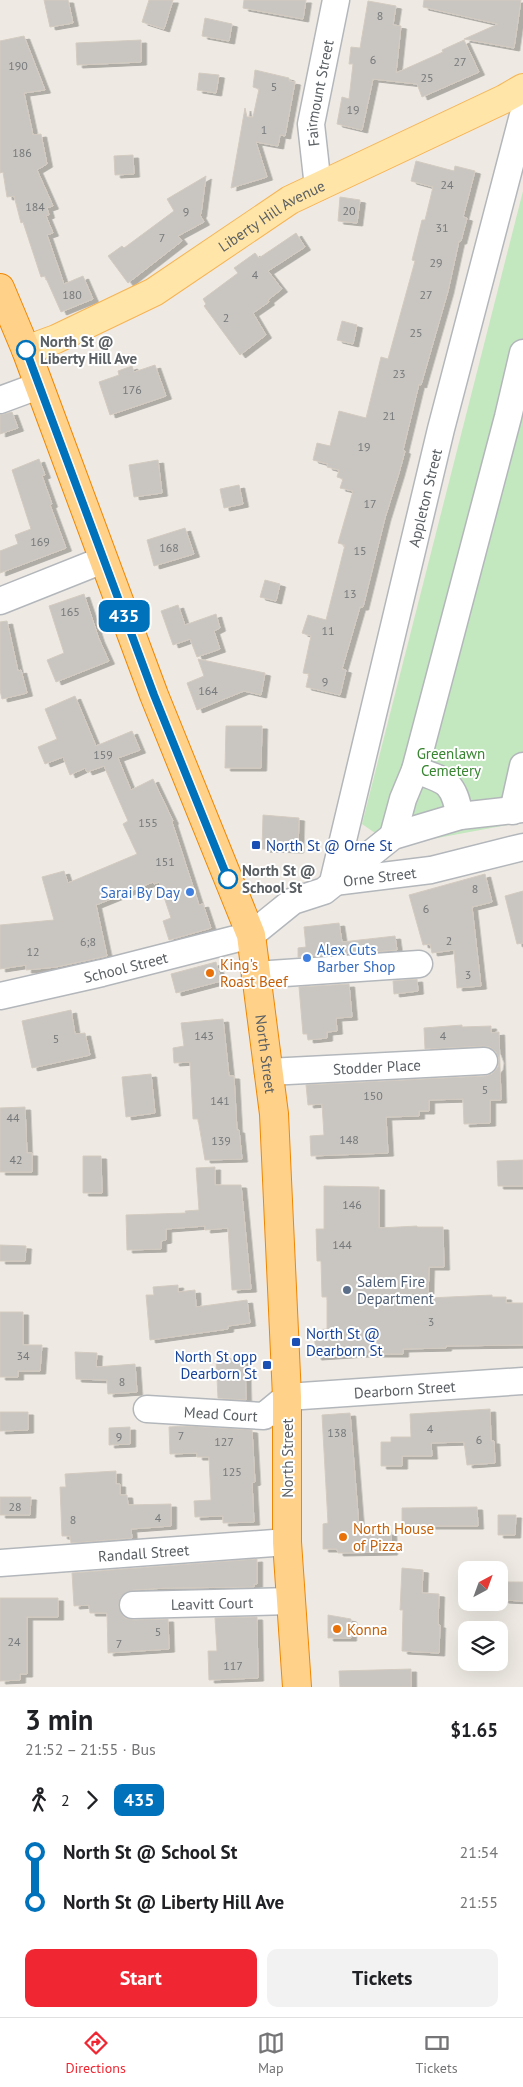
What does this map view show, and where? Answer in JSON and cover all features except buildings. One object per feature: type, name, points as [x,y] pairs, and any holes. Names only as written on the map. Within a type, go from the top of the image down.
[{"type":"highway","name":"North Street","points":[[0,288],[26,350],[154,695],[251,936],[274,1114],[287,1397],[287,1542],[297,1687]]},
{"type":"main road","name":"Liberty Hill Avenue","points":[[26,350],[56,340],[154,292],[197,261],[290,200],[523,88]]},
{"type":"street","name":"Fairmount Street","points":[[318,187],[311,124],[336,0]]},
{"type":"street","name":"Appleton Street","points":[[334,882],[443,419],[523,115]]},
{"type":"street","points":[[393,836],[403,799],[415,770],[508,418],[523,353]]},
{"type":"street","points":[[0,400],[38,386]]},
{"type":"street","points":[[0,600],[103,560]]},
{"type":"street","points":[[334,882],[393,836],[460,816],[518,810],[523,766]]},
{"type":"street","points":[[415,770],[443,780],[456,794],[460,816]]},
{"type":"street","name":"Orne Street","points":[[251,936],[293,901],[324,891],[334,882],[431,870],[523,847]]},
{"type":"street","name":"School Street","points":[[0,996],[251,936]]},
{"type":"street","points":[[255,975],[419,964]]},
{"type":"street","name":"Stodder Place","points":[[268,1072],[484,1060]]},
{"type":"street","name":"Dearborn Street","points":[[287,1397],[523,1382]]},
{"type":"street","name":"Mead Court","points":[[147,1409],[264,1416],[287,1397]]},
{"type":"street","name":"Randall Street","points":[[0,1563],[287,1542]]},
{"type":"street","name":"Leavitt Court","points":[[133,1605],[291,1602]]},
{"type":"green space","name":"Greenlawn Cemetery","points":[[523,191],[523,822],[394,846],[362,824]]},
{"type":"bus line","name":"435","points":[[26,350],[154,695],[228,879]]},
{"type":"place","name":"North St @ Liberty Hill Ave","points":[[26,350]]},
{"type":"place","name":"North St @ Orne St","points":[[256,845]]},
{"type":"place","name":"North St @ School St","points":[[228,879]]},
{"type":"place","name":"Sarai By Day","points":[[190,892]]},
{"type":"place","name":"Alex Cuts Barber Shop","points":[[307,958]]},
{"type":"place","name":"King's Roast Beef","points":[[210,973]]},
{"type":"place","name":"Salem Fire Department","points":[[347,1290]]},
{"type":"place","name":"North St @ Dearborn St","points":[[296,1342]]},
{"type":"place","name":"North St opp Dearborn St","points":[[267,1365]]},
{"type":"place","name":"North House of Pizza","points":[[343,1537]]},
{"type":"place","name":"Konna","points":[[337,1629]]}]
